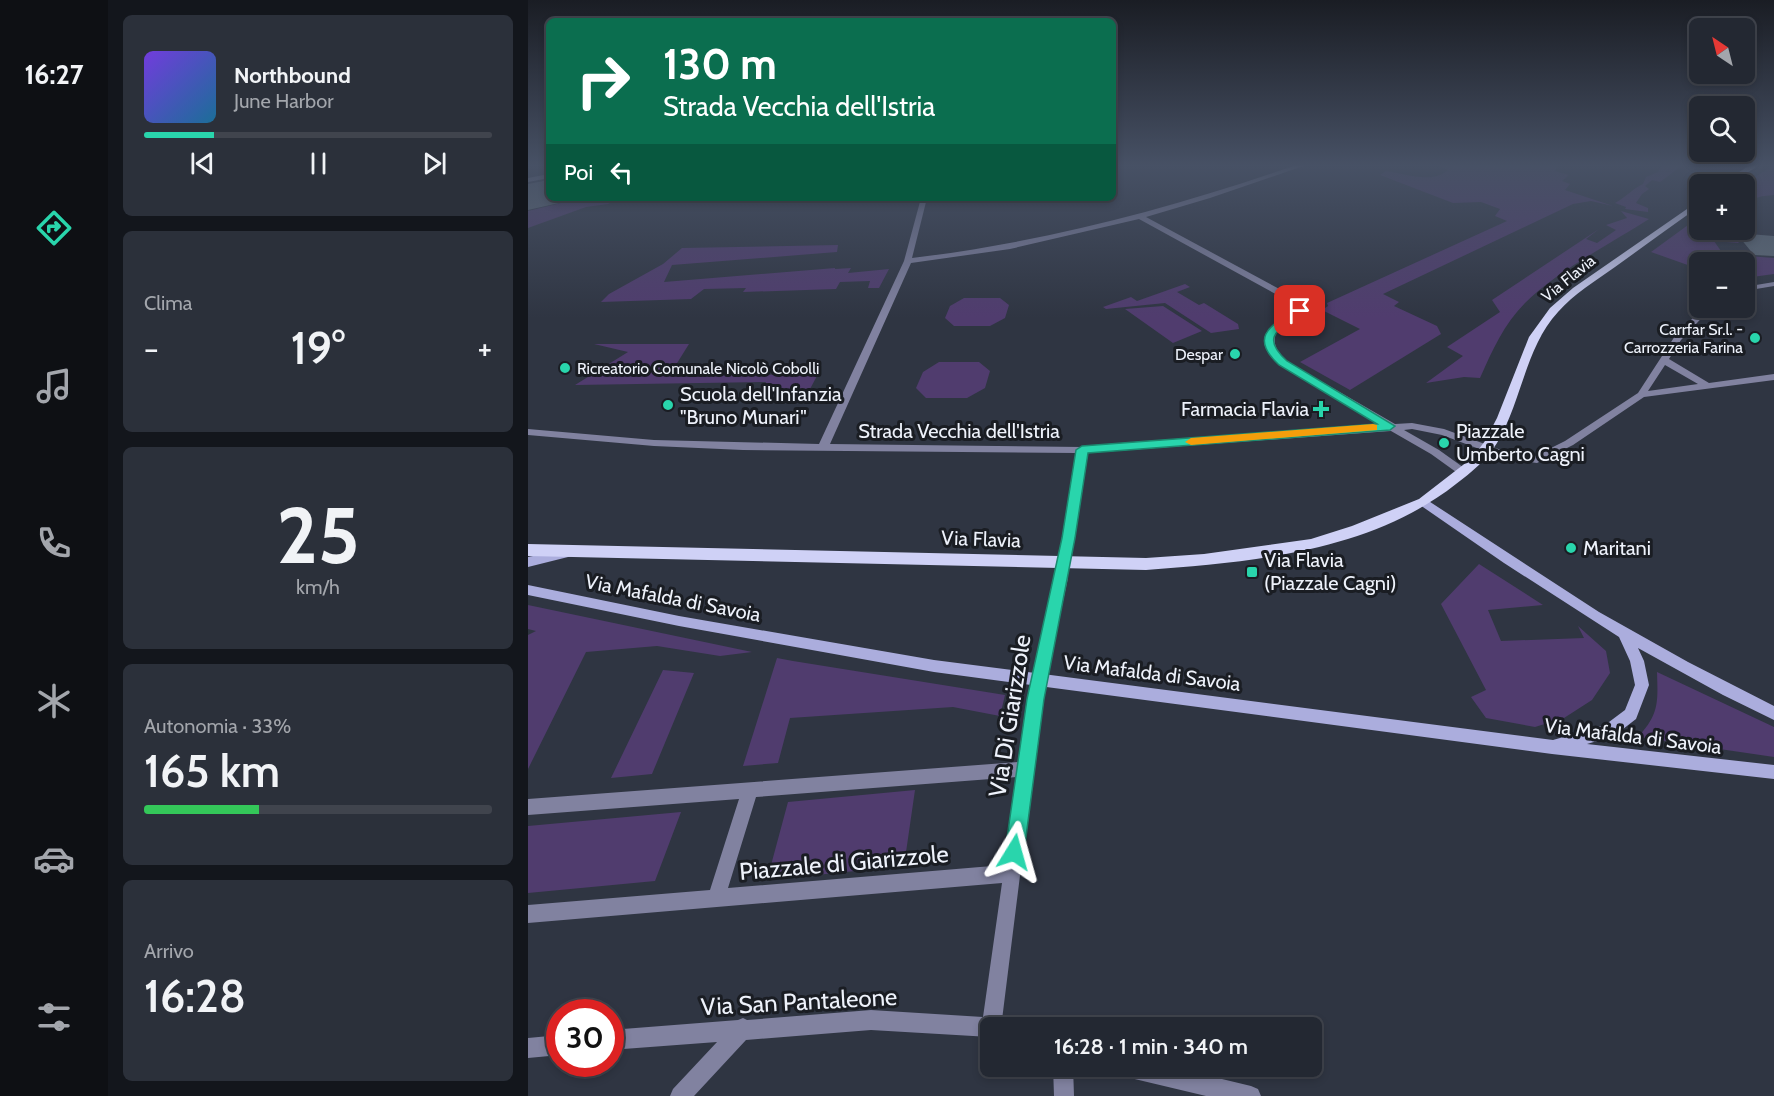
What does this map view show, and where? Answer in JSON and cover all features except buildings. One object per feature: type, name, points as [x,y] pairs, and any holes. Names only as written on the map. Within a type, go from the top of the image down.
[{"type":"main road","name":"Via Flavia","points":[[1486,449],[1503,417],[1534,337],[1554,310],[1576,290],[1681,215]]},
{"type":"main road","points":[[1424,502],[1463,473],[1486,449]]},
{"type":"main road","name":"Via Flavia","points":[[528,550],[1146,564],[1204,560],[1311,544],[1357,530],[1424,502]]},
{"type":"street","points":[[823,448],[908,261],[920,215]]},
{"type":"street","points":[[908,261],[1042,242],[1151,215]]},
{"type":"street","points":[[1142,218],[1295,301],[1301,308],[1270,334],[1268,343],[1271,352],[1283,363],[1435,452],[1463,473]]},
{"type":"street","points":[[1755,287],[1774,284]]},
{"type":"street","points":[[1390,426],[1428,428],[1520,460],[1537,460],[1569,443],[1641,395],[1678,338],[1697,318]]},
{"type":"street","points":[[1664,360],[1707,386]]},
{"type":"street","points":[[1641,395],[1774,377]]},
{"type":"street","name":"Strada Vecchia dell'Istria","points":[[528,432],[654,443],[823,448],[1082,450],[1390,426]]},
{"type":"street","name":"Via Di Giarizzole","points":[[992,1017],[1035,699],[1069,538],[1082,450]]},
{"type":"street","points":[[1424,502],[1479,541],[1625,636],[1774,713]]},
{"type":"street","points":[[528,562],[580,550]]},
{"type":"street","name":"Via Mafalda di Savoia","points":[[528,590],[679,621],[934,666],[1552,747],[1774,772]]},
{"type":"street","points":[[1552,747],[1609,730],[1631,714],[1642,686],[1637,661],[1625,636]]},
{"type":"street","points":[[528,807],[1026,769]]},
{"type":"street","name":"Piazzale di Giarizzole","points":[[716,898],[750,790]]},
{"type":"street","name":"Piazzale di Giarizzole","points":[[528,914],[1011,873]]},
{"type":"street","name":"Via San Pantaleone","points":[[624,1039],[871,1020],[980,1026]]},
{"type":"street","points":[[680,1096],[743,1028]]},
{"type":"street","points":[[528,1048],[546,1046]]},
{"type":"street","points":[[1064,1077],[1064,1096]]},
{"type":"street","points":[[1169,1077],[1251,1096]]},
{"type":"shaded area","points":[[528,215],[563,215],[528,228]]},
{"type":"shaded area","points":[[1549,215],[1383,294],[1399,302],[1394,306],[1437,326],[1441,334],[1350,390],[1300,362],[1360,329],[1322,310],[1328,306],[1327,303],[1507,221],[1495,216]]},
{"type":"shaded area","points":[[1625,215],[1649,219],[1568,269],[1525,303],[1505,329],[1480,378],[1464,377],[1426,383],[1463,356],[1447,347],[1500,312],[1492,300],[1599,229],[1586,239],[1597,243],[1616,230],[1606,225],[1627,218]]},
{"type":"shaded area","points":[[1689,224],[1689,240],[1737,240],[1739,243],[1714,241],[1722,252],[1689,252],[1689,265],[1651,252]]},
{"type":"shaded area","points":[[838,245],[837,252],[672,265],[664,282],[835,268],[851,268],[848,273],[889,269],[879,288],[868,288],[870,281],[840,282],[836,289],[743,292],[746,288],[704,289],[691,299],[601,302],[609,294],[663,264],[682,248]]},
{"type":"shaded area","points":[[1755,257],[1774,258],[1774,274],[1755,277]]},
{"type":"shaded area","points":[[1185,284],[1190,287],[1177,292],[1199,305],[1204,303],[1238,324],[1239,329],[1211,333],[1165,303],[1106,309],[1103,307],[1131,297],[1137,301]]},
{"type":"shaded area","points":[[964,298],[1000,298],[1009,305],[1005,318],[990,326],[954,326],[945,318],[950,306]]},
{"type":"shaded area","points":[[1163,306],[1202,331],[1173,343],[1125,309]]},
{"type":"shaded area","points":[[594,344],[689,344],[669,376],[818,374],[810,389],[763,390],[766,382],[575,385],[628,352]]},
{"type":"shaded area","points":[[939,362],[979,362],[990,371],[985,388],[967,398],[926,398],[916,388],[923,372]]},
{"type":"shaded area","points":[[1479,564],[1543,605],[1488,610],[1501,641],[1584,638],[1578,626],[1606,651],[1610,673],[1592,700],[1564,718],[1535,727],[1486,718],[1471,697],[1486,690],[1441,604]]},
{"type":"shaded area","points":[[528,605],[752,652],[720,656],[657,646],[586,652],[528,769],[528,635],[536,631],[528,629]]},
{"type":"shaded area","points":[[777,658],[1005,695],[1000,716],[953,707],[790,718],[778,763],[743,766]]},
{"type":"shaded area","points":[[663,670],[694,673],[652,774],[611,778]]},
{"type":"shaded area","points":[[1657,672],[1774,727],[1774,757],[1638,737],[1650,722],[1656,708]]},
{"type":"shaded area","points":[[915,790],[904,866],[767,880],[788,802]]},
{"type":"shaded area","points":[[681,812],[655,881],[528,893],[528,826]]},
{"type":"slow traffic","points":[[1191,442],[1373,428]]},
{"type":"place","name":"Carrfar Sr.l. - Carrozzeria Farina","points":[[1755,338]]},
{"type":"place","name":"Despar","points":[[1235,354]]},
{"type":"place","name":"Ricreatorio Comunale Nicolò Cobolli","points":[[565,368]]},
{"type":"place","name":"Scuola dell'Infanzia \"Bruno Munari\"","points":[[668,405]]},
{"type":"place","name":"Farmacia Flavia","points":[[1321,409]]},
{"type":"place","name":"Piazzale Umberto Cagni","points":[[1444,443]]},
{"type":"place","name":"Maritani","points":[[1571,548]]},
{"type":"place","name":"Via Flavia (Piazzale Cagni)","points":[[1252,572]]},
{"type":"route","points":[[1014,852],[1035,699],[1069,538],[1082,450],[1390,426],[1283,363],[1271,352],[1268,343],[1270,334],[1278,325],[1300,311]]}]
